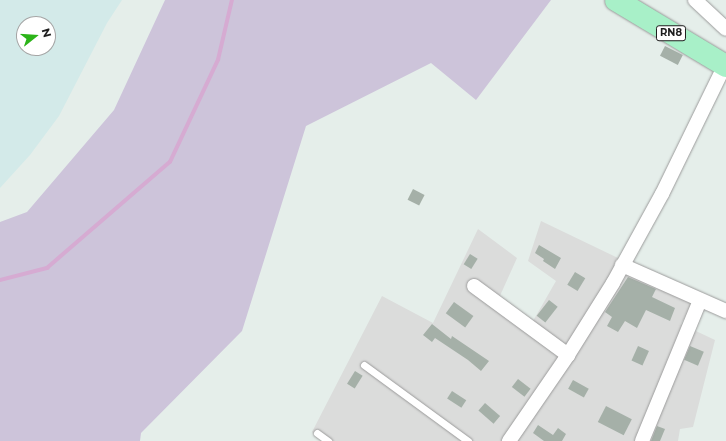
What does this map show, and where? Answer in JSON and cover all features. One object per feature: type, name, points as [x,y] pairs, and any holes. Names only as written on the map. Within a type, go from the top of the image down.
[{"type":"main road","name":"RN8","points":[[616,0],[726,65]]},
{"type":"street","points":[[695,0],[726,29]]},
{"type":"street","points":[[509,441],[568,355],[622,265],[662,194],[726,65]]},
{"type":"street","points":[[622,265],[726,311]]},
{"type":"street","points":[[474,286],[568,355]]},
{"type":"street","points":[[642,441],[700,300]]},
{"type":"lane","points":[[364,365],[468,441]]},
{"type":"lane","points":[[317,433],[328,441]]},
{"type":"shaded area","points":[[0,0],[122,0],[107,23],[59,116],[30,155],[0,188]]},
{"type":"shaded area","points":[[165,0],[551,0],[476,100],[431,63],[306,126],[242,331],[141,433],[140,441],[0,441],[0,222],[27,212],[114,110]]},
{"type":"shaded area","points":[[541,221],[697,296],[681,324],[715,340],[693,427],[680,429],[678,441],[324,441],[312,432],[382,296],[433,323],[478,229],[517,258],[499,298],[533,321],[556,281],[528,261]]},
{"type":"building","points":[[665,46],[683,55],[678,65],[660,56]]},
{"type":"building","points":[[413,189],[425,195],[419,206],[408,200]]},
{"type":"building","points":[[539,245],[561,258],[555,269],[543,261],[544,259],[535,253]]},
{"type":"building","points":[[470,254],[478,259],[471,269],[464,264]]},
{"type":"building","points":[[575,272],[585,278],[578,291],[567,285]]},
{"type":"building","points":[[628,277],[656,289],[652,297],[675,308],[670,321],[646,310],[637,328],[625,321],[618,332],[607,326],[612,317],[605,312]]},
{"type":"building","points":[[549,300],[558,307],[545,323],[537,316]]},
{"type":"building","points":[[454,302],[473,316],[465,327],[446,313]]},
{"type":"building","points":[[432,324],[451,339],[452,336],[489,361],[481,371],[468,360],[435,338],[432,342],[423,335]]},
{"type":"building","points":[[638,346],[649,351],[642,365],[631,361]]},
{"type":"building","points":[[690,346],[704,352],[698,366],[684,360]]},
{"type":"building","points":[[355,371],[363,376],[355,388],[347,384]]},
{"type":"building","points":[[518,379],[531,389],[524,397],[512,387]]},
{"type":"building","points":[[573,380],[589,389],[584,397],[568,389]]},
{"type":"building","points":[[452,391],[466,400],[461,408],[447,399]]},
{"type":"building","points":[[485,403],[500,416],[494,424],[478,411]]},
{"type":"building","points":[[606,406],[632,419],[624,435],[598,422]]},
{"type":"building","points":[[538,425],[553,435],[558,428],[566,434],[562,441],[544,441],[533,433]]},
{"type":"building","points":[[657,426],[665,429],[660,441],[651,441]]},
{"type":"waterway","points":[[0,280],[47,268],[170,162],[218,60],[232,0]]}]
